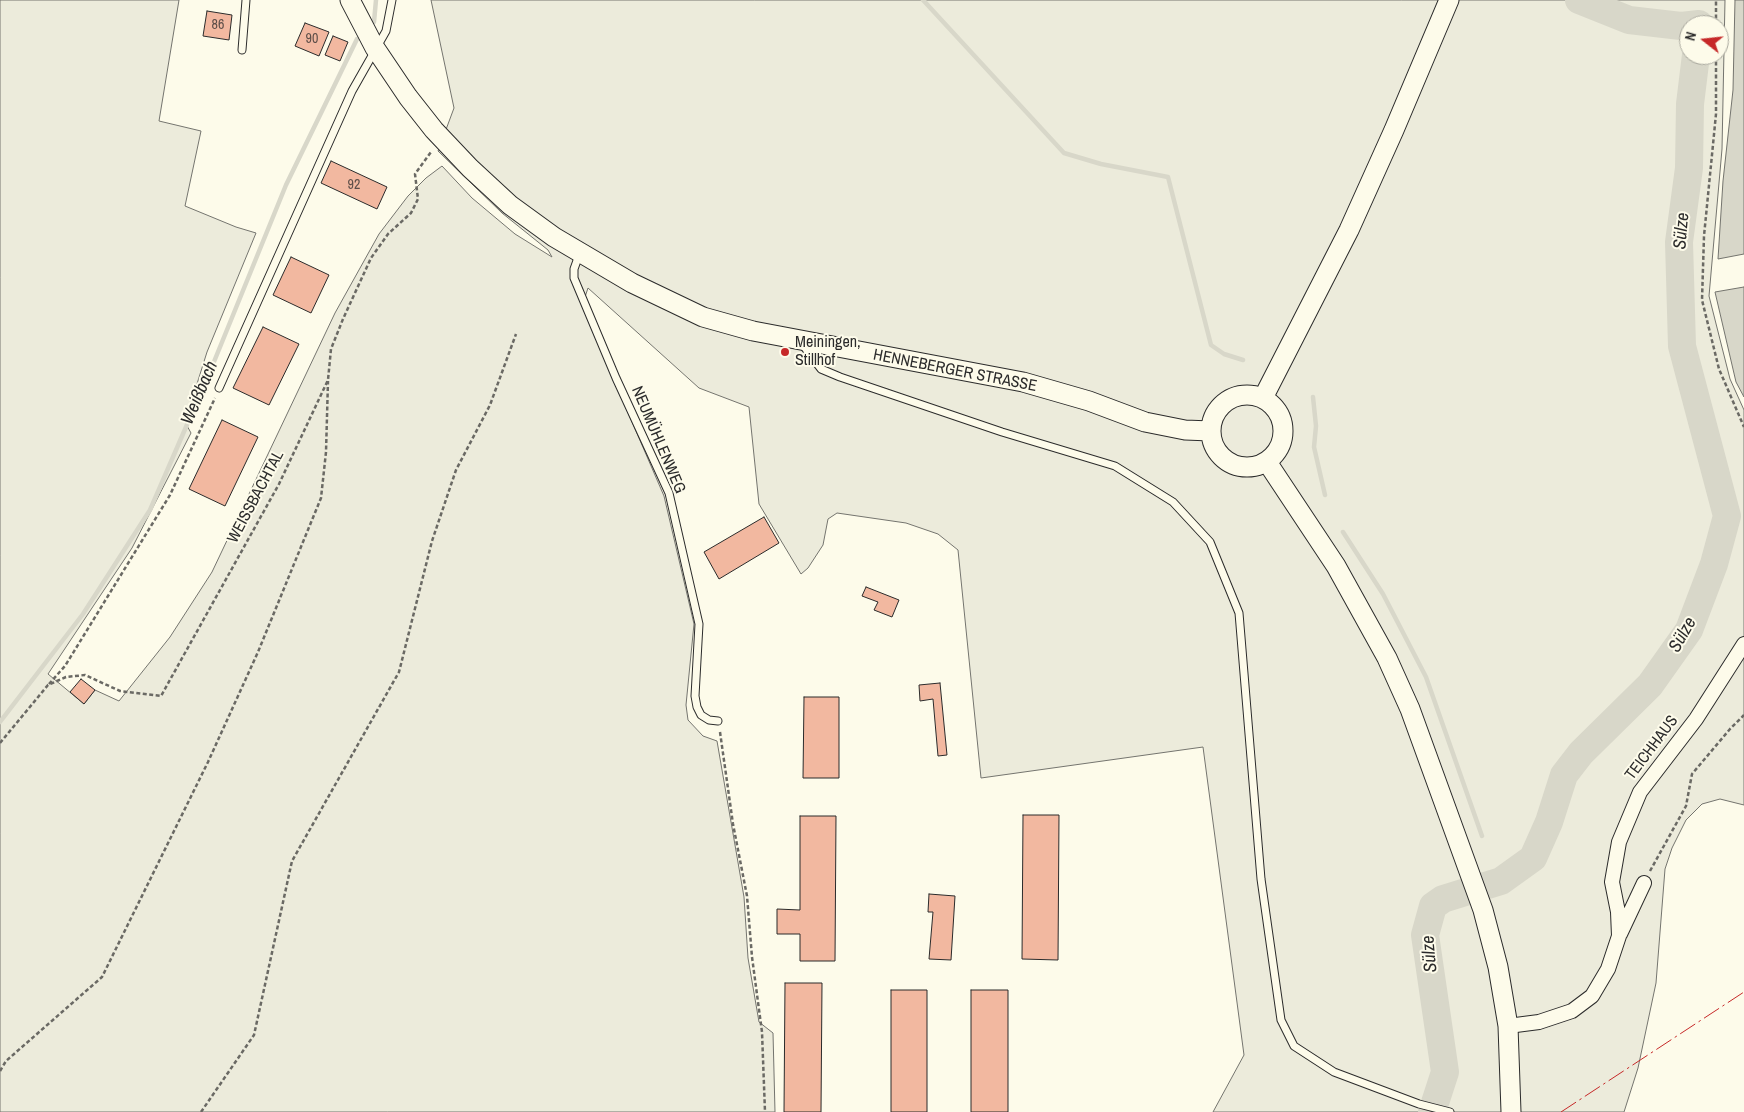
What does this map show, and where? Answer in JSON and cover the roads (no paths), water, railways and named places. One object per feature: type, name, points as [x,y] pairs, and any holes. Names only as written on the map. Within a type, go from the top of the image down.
[{"type":"main road","name":"HENNEBERGER STRASSE","points":[[350,0],[375,48],[408,97],[441,138],[470,168],[510,205],[554,237],[632,284],[703,317],[753,331],[1023,382],[1090,401],[1145,422],[1185,430],[1211,431]]},
{"type":"main road","points":[[1263,398],[1350,230],[1449,1]]},
{"type":"main road","points":[[1246,395],[1263,398],[1270,402],[1278,412],[1283,423],[1283,436],[1280,448],[1267,462],[1249,468],[1232,464],[1223,459],[1215,448],[1211,431],[1213,417],[1230,399],[1246,395]]},
{"type":"main road","points":[[1267,462],[1336,566],[1387,658],[1410,709],[1483,910],[1498,967],[1508,1026],[1511,1112]]},
{"type":"street","name":"TEICHHAUS","points":[[1508,1026],[1540,1022],[1564,1014],[1572,1011],[1592,996],[1608,969],[1619,936],[1618,912],[1612,882],[1619,842],[1640,792],[1696,719],[1744,644]]},
{"type":"street","points":[[1619,936],[1644,883]]},
{"type":"lane","points":[[242,50],[246,0]]},
{"type":"lane","points":[[219,388],[352,91],[386,30],[392,0]]},
{"type":"lane","name":"NEUMÜHLENWEG","points":[[580,254],[574,269],[574,278],[616,378],[669,493],[699,624],[696,696],[698,707],[701,715],[709,720],[718,721]]},
{"type":"lane","points":[[800,341],[821,369],[840,377],[1002,432],[1115,466],[1174,502],[1210,542],[1239,613],[1261,880],[1281,1020],[1294,1046],[1334,1072],[1419,1104],[1450,1112]]},
{"type":"waterway","name":"Weißbach","points":[[374,22],[376,0]]},
{"type":"waterway","points":[[923,0],[1064,153],[1101,164],[1168,177],[1211,345],[1224,354],[1243,360]]},
{"type":"waterway","name":"Sülze","points":[[1579,0],[1629,20],[1679,26]]},
{"type":"waterway","name":"Weißbach","points":[[0,722],[83,614],[150,510],[209,374],[286,185],[357,39]]},
{"type":"waterway","name":"Sülze","points":[[1432,1112],[1445,1072],[1425,935],[1433,906],[1443,899],[1501,881],[1533,858],[1549,822],[1564,775],[1581,753],[1650,685],[1689,630],[1714,564],[1727,516],[1682,346],[1679,242],[1689,168],[1690,104],[1695,65]]},
{"type":"waterway","points":[[1313,397],[1316,426],[1314,447],[1325,495]]},
{"type":"waterway","points":[[1343,532],[1383,594],[1426,677],[1482,836]]},
{"type":"place","name":"Meiningen, Stillhof","points":[[785,352]]}]
